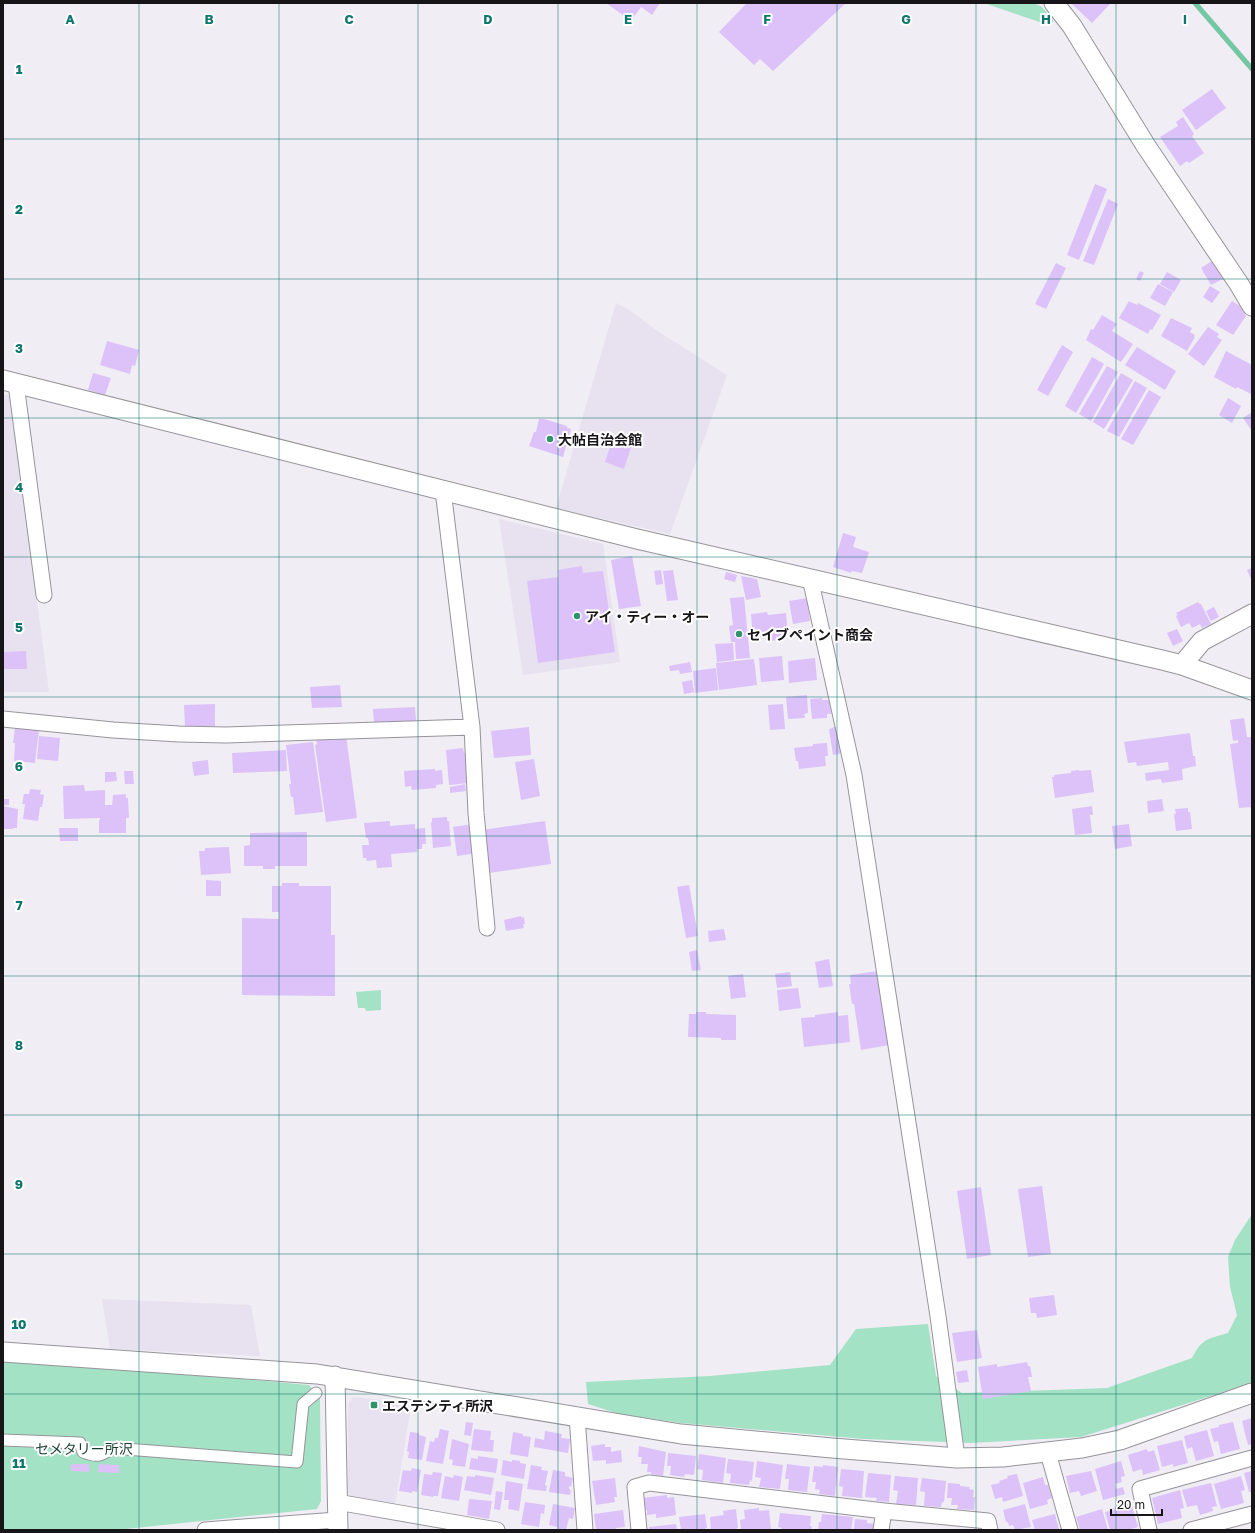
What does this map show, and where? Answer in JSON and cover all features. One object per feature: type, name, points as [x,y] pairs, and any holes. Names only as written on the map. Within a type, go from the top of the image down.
[{"type":"street","points":[[1054,3],[1072,26],[1146,146],[1239,284],[1252,306]]},
{"type":"street","points":[[44,595],[10,382],[637,539],[1182,665],[1252,690]]},
{"type":"street","points":[[443,490],[472,727],[476,813],[487,928]]},
{"type":"street","points":[[810,578],[854,774],[938,1316],[957,1458]]},
{"type":"street","points":[[1182,665],[1202,641],[1252,614]]},
{"type":"street","points":[[3,719],[113,730],[226,735],[472,727]]},
{"type":"street","points":[[3,1352],[335,1376],[681,1434],[957,1458],[1003,1457],[1048,1453],[1120,1440],[1252,1393]]},
{"type":"street","points":[[335,1376],[337,1517]]},
{"type":"street","points":[[3,1440],[80,1443],[83,1452],[95,1456],[106,1453],[112,1448],[297,1462],[303,1404],[316,1393]]},
{"type":"street","points":[[577,1416],[585,1530]]},
{"type":"street","points":[[1048,1453],[1070,1530]]},
{"type":"street","points":[[1149,1530],[1140,1489],[1252,1458]]},
{"type":"street","points":[[639,1530],[635,1487],[649,1483],[884,1511],[988,1521],[990,1530]]},
{"type":"street","points":[[881,1530],[884,1511]]},
{"type":"street","points":[[1191,1530],[1232,1525],[1252,1514]]},
{"type":"street","points":[[205,1530],[337,1517],[497,1530]]},
{"type":"shaded area","points":[[616,303],[628,309],[656,330],[727,375],[670,534],[556,508]]},
{"type":"shaded area","points":[[3,394],[10,396],[49,692],[3,692]]},
{"type":"shaded area","points":[[499,519],[603,544],[620,662],[523,675]]},
{"type":"shaded area","points":[[102,1299],[251,1305],[260,1356],[110,1349]]},
{"type":"shaded area","points":[[353,1397],[391,1401],[411,1407],[395,1504],[354,1499],[348,1493],[348,1404]]},
{"type":"green space","points":[[984,3],[1034,3],[1042,7],[1053,20],[1051,26]]},
{"type":"green space","points":[[381,990],[381,1010],[366,1011],[365,1008],[358,1008],[356,992]]},
{"type":"green space","points":[[1252,1214],[1252,1383],[1081,1437],[971,1443],[864,1439],[681,1423],[619,1414],[588,1404],[586,1382],[710,1376],[830,1365],[856,1329],[928,1324],[936,1376],[962,1393],[1107,1388],[1192,1358],[1199,1346],[1206,1340],[1228,1333],[1237,1315],[1230,1287],[1228,1257],[1235,1240]]},
{"type":"green space","name":"セメタリー所沢","points":[[3,1360],[141,1370],[309,1385],[320,1399],[321,1501],[317,1509],[116,1530],[3,1530]]},
{"type":"building","points":[[606,3],[660,3],[652,15],[641,7],[631,21]]},
{"type":"building","points":[[747,3],[846,3],[773,71],[760,59],[754,65],[719,32]]},
{"type":"building","points":[[1071,3],[1111,3],[1092,23]]},
{"type":"building","points":[[1212,89],[1226,108],[1196,130],[1182,110]]},
{"type":"building","points":[[1183,117],[1194,134],[1192,136],[1204,153],[1189,163],[1187,161],[1180,166],[1160,137],[1178,126],[1176,122]]},
{"type":"building","points":[[1095,184],[1107,189],[1079,260],[1067,255]]},
{"type":"building","points":[[1108,199],[1118,204],[1094,265],[1083,261]]},
{"type":"building","points":[[1212,261],[1223,279],[1211,285],[1201,268]]},
{"type":"building","points":[[1056,263],[1066,268],[1046,309],[1035,304]]},
{"type":"building","points":[[1140,271],[1144,273],[1140,281],[1136,279]]},
{"type":"building","points":[[1167,272],[1181,280],[1174,292],[1160,284]]},
{"type":"building","points":[[1158,284],[1173,292],[1165,306],[1150,298]]},
{"type":"building","points":[[1210,286],[1220,292],[1212,303],[1203,297]]},
{"type":"building","points":[[1129,301],[1137,305],[1138,303],[1161,315],[1148,334],[1119,318]]},
{"type":"building","points":[[1232,301],[1240,306],[1246,316],[1233,335],[1216,325]]},
{"type":"building","points":[[1102,315],[1117,324],[1112,331],[1133,344],[1121,362],[1086,340],[1091,329],[1093,330]]},
{"type":"building","points":[[1171,318],[1192,328],[1190,332],[1195,335],[1195,337],[1187,351],[1161,336]]},
{"type":"building","points":[[1208,327],[1219,334],[1217,337],[1222,340],[1204,366],[1188,354]]},
{"type":"building","points":[[107,341],[139,350],[135,366],[132,365],[130,374],[100,365]]},
{"type":"building","points":[[1062,345],[1073,352],[1048,396],[1037,390]]},
{"type":"building","points":[[1137,347],[1176,371],[1165,390],[1125,365]]},
{"type":"building","points":[[1226,351],[1252,365],[1251,394],[1237,387],[1236,389],[1214,377]]},
{"type":"building","points":[[1092,357],[1104,364],[1076,413],[1065,406]]},
{"type":"building","points":[[1107,366],[1118,372],[1091,421],[1079,414]]},
{"type":"building","points":[[93,373],[111,378],[105,395],[88,390]]},
{"type":"building","points":[[1121,373],[1133,380],[1104,429],[1093,422]]},
{"type":"building","points":[[1135,381],[1147,388],[1119,437],[1107,431]]},
{"type":"building","points":[[1149,390],[1161,397],[1133,445],[1121,439]]},
{"type":"building","points":[[1228,398],[1241,406],[1232,423],[1219,415]]},
{"type":"building","points":[[1252,412],[1252,431],[1243,418]]},
{"type":"building","name":"大帖自治会館","points":[[539,419],[544,419],[567,426],[567,428],[571,429],[563,457],[529,446],[534,432],[536,432]]},
{"type":"building","points":[[614,435],[633,441],[624,469],[605,462]]},
{"type":"building","points":[[843,533],[856,537],[853,547],[869,552],[862,573],[852,571],[851,573],[833,567]]},
{"type":"building","points":[[632,556],[641,606],[619,609],[611,560]]},
{"type":"building","name":"アイ・ティー・オー","points":[[582,566],[583,573],[603,571],[615,652],[538,663],[527,581],[559,577],[558,570]]},
{"type":"building","points":[[1252,568],[1252,581],[1247,570]]},
{"type":"building","points":[[661,570],[663,584],[656,585],[654,571]]},
{"type":"building","points":[[673,570],[678,600],[667,601],[663,571]]},
{"type":"building","points":[[726,572],[737,575],[735,582],[724,579]]},
{"type":"building","points":[[741,576],[757,579],[761,597],[746,600]]},
{"type":"building","name":"セイブペイント商会","points":[[744,597],[750,658],[736,659],[735,642],[731,642],[729,626],[733,625],[730,598]]},
{"type":"building","points":[[807,598],[810,621],[793,624],[789,601]]},
{"type":"building","points":[[1198,602],[1201,604],[1211,624],[1202,628],[1200,624],[1192,628],[1189,623],[1181,627],[1176,616],[1178,615],[1176,613]]},
{"type":"building","points":[[1214,607],[1219,617],[1211,621],[1206,611]]},
{"type":"building","points":[[767,612],[768,615],[786,613],[788,636],[779,637],[779,640],[767,641],[767,638],[753,639],[751,614]]},
{"type":"building","points":[[1177,629],[1183,641],[1173,646],[1167,633]]},
{"type":"building","points":[[733,643],[734,660],[717,662],[715,644]]},
{"type":"building","points":[[26,651],[27,669],[3,669],[3,652]]},
{"type":"building","points":[[782,656],[784,680],[761,682],[759,658]]},
{"type":"building","points":[[815,658],[817,680],[789,683],[788,661]]},
{"type":"building","points":[[754,659],[757,685],[719,690],[716,663]]},
{"type":"building","points":[[690,662],[692,672],[680,674],[679,670],[670,671],[669,666]]},
{"type":"building","points":[[716,668],[718,690],[695,693],[693,671]]},
{"type":"building","points":[[692,680],[694,692],[684,694],[682,682]]},
{"type":"building","points":[[340,685],[342,707],[312,708],[310,687]]},
{"type":"building","points":[[807,695],[808,713],[804,714],[805,718],[788,719],[786,697]]},
{"type":"building","points":[[822,698],[822,700],[830,700],[831,714],[827,714],[827,718],[812,719],[810,699]]},
{"type":"building","points":[[215,704],[215,726],[185,727],[184,705]]},
{"type":"building","points":[[783,704],[785,729],[770,730],[768,705]]},
{"type":"building","points":[[415,707],[416,721],[374,723],[373,709]]},
{"type":"building","points":[[1244,718],[1247,737],[1252,737],[1252,807],[1239,808],[1230,744],[1238,743],[1238,740],[1233,741],[1230,720]]},
{"type":"building","points":[[529,727],[531,755],[494,758],[491,731]]},
{"type":"building","points":[[838,727],[843,753],[833,755],[829,729]]},
{"type":"building","points":[[15,728],[39,730],[35,763],[14,761],[15,743],[13,743]]},
{"type":"building","points":[[1190,733],[1196,766],[1182,769],[1183,780],[1162,783],[1161,779],[1146,781],[1145,773],[1169,770],[1168,762],[1137,766],[1136,762],[1128,763],[1124,742]]},
{"type":"building","points":[[346,735],[357,818],[326,822],[315,745],[317,744],[316,739]]},
{"type":"building","points":[[39,736],[60,738],[58,761],[37,759]]},
{"type":"building","points":[[313,742],[323,812],[295,815],[293,797],[291,797],[289,784],[291,784],[286,745]]},
{"type":"building","points":[[827,743],[828,756],[825,756],[826,766],[799,769],[794,748]]},
{"type":"building","points":[[463,748],[464,753],[466,752],[469,783],[449,785],[446,750]]},
{"type":"building","points":[[286,750],[287,771],[233,773],[232,753]]},
{"type":"building","points":[[534,759],[540,796],[521,800],[515,762]]},
{"type":"building","points":[[208,760],[209,774],[194,776],[192,762]]},
{"type":"building","points":[[435,769],[435,771],[442,770],[443,784],[436,785],[436,788],[412,790],[411,786],[405,787],[404,771]]},
{"type":"building","points":[[1091,770],[1094,792],[1055,798],[1052,777],[1054,777],[1054,775],[1071,773],[1071,771]]},
{"type":"building","points":[[124,771],[133,771],[134,784],[125,784]]},
{"type":"building","points":[[105,772],[116,772],[117,781],[105,782]]},
{"type":"building","points":[[465,784],[466,791],[450,793],[450,787]]},
{"type":"building","points":[[84,785],[85,791],[105,790],[105,805],[112,805],[113,795],[126,794],[126,798],[128,798],[129,818],[126,818],[126,833],[99,833],[100,818],[64,819],[63,786]]},
{"type":"building","points":[[30,789],[41,790],[40,794],[44,795],[38,821],[23,819],[25,804],[22,804],[24,794],[29,794]]},
{"type":"building","points":[[3,799],[9,799],[9,805],[3,805]]},
{"type":"building","points":[[1162,799],[1164,811],[1148,813],[1147,801]]},
{"type":"building","points":[[3,806],[18,809],[17,828],[3,829]]},
{"type":"building","points":[[1092,806],[1093,815],[1090,815],[1092,833],[1075,835],[1072,809]]},
{"type":"building","points":[[1188,808],[1188,812],[1190,812],[1192,829],[1176,831],[1174,814],[1176,814],[1175,809]]},
{"type":"building","points":[[447,817],[447,821],[449,821],[451,846],[433,848],[432,818]]},
{"type":"building","points":[[390,821],[390,826],[415,824],[415,829],[425,828],[426,844],[422,844],[422,849],[417,849],[417,852],[391,854],[392,867],[377,868],[376,860],[367,861],[366,858],[363,858],[362,845],[369,845],[368,838],[366,838],[364,823]]},
{"type":"building","points":[[545,821],[551,864],[489,873],[482,830]]},
{"type":"building","points":[[473,824],[477,853],[457,856],[453,827]]},
{"type":"building","points":[[1129,824],[1132,846],[1115,849],[1112,826]]},
{"type":"building","points":[[59,828],[78,828],[78,841],[60,841]]},
{"type":"building","points":[[307,832],[307,866],[275,866],[275,869],[263,869],[263,866],[244,866],[244,846],[250,845],[250,833]]},
{"type":"building","points":[[229,847],[231,873],[201,875],[199,851],[205,851],[205,848]]},
{"type":"building","points":[[206,880],[221,881],[221,896],[206,896]]},
{"type":"building","points":[[282,883],[299,883],[299,886],[331,886],[331,935],[335,935],[335,996],[242,995],[242,918],[279,919],[279,912],[272,912],[272,886],[282,886]]},
{"type":"building","points":[[689,885],[698,936],[686,938],[677,887]]},
{"type":"building","points":[[521,916],[522,918],[524,917],[524,928],[506,931],[504,920]]},
{"type":"building","points":[[724,929],[726,940],[709,942],[708,931]]},
{"type":"building","points":[[697,950],[701,970],[692,971],[689,952]]},
{"type":"building","points":[[829,959],[833,986],[819,988],[815,962]]},
{"type":"building","points":[[878,971],[889,1045],[861,1050],[854,1004],[852,1004],[849,984],[851,984],[850,975]]},
{"type":"building","points":[[790,972],[792,986],[777,988],[775,974]]},
{"type":"building","points":[[743,974],[746,997],[731,999],[728,976]]},
{"type":"building","points":[[798,988],[801,1008],[779,1011],[777,990]]},
{"type":"building","points":[[696,1012],[706,1012],[706,1014],[736,1015],[736,1040],[688,1037],[689,1014],[696,1014]]},
{"type":"building","points":[[838,1012],[838,1016],[848,1015],[850,1042],[804,1047],[801,1018],[815,1017],[815,1015]]},
{"type":"building","points":[[1042,1186],[1051,1254],[1028,1257],[1018,1189]]},
{"type":"building","points":[[981,1187],[991,1255],[967,1259],[957,1191]]},
{"type":"building","points":[[1054,1295],[1057,1315],[1037,1318],[1036,1313],[1031,1313],[1029,1298]]},
{"type":"building","points":[[977,1330],[982,1358],[957,1362],[952,1333]]},
{"type":"building","points":[[1027,1362],[1028,1366],[1030,1366],[1032,1377],[1028,1377],[1031,1391],[983,1399],[978,1367],[997,1364],[997,1367]]},
{"type":"building","points":[[967,1370],[969,1382],[958,1383],[956,1372]]},
{"type":"building","points":[[1252,1418],[1252,1444],[1248,1445],[1242,1421]]},
{"type":"building","points":[[466,1422],[473,1423],[471,1436],[464,1435]]},
{"type":"building","points":[[1233,1422],[1240,1449],[1221,1454],[1218,1441],[1214,1442],[1210,1429],[1219,1427],[1219,1425]]},
{"type":"building","points":[[440,1429],[449,1431],[443,1464],[426,1461],[430,1441],[434,1442],[435,1438],[438,1438]]},
{"type":"building","points":[[474,1429],[491,1431],[490,1440],[494,1440],[493,1452],[471,1450]]},
{"type":"building","points":[[1207,1430],[1214,1456],[1196,1461],[1192,1447],[1187,1449],[1184,1436]]},
{"type":"building","points":[[545,1431],[562,1434],[561,1438],[570,1439],[568,1453],[534,1447],[535,1438],[544,1440]]},
{"type":"building","points":[[410,1432],[419,1433],[419,1435],[426,1437],[422,1460],[408,1458],[409,1452],[407,1451]]},
{"type":"building","points":[[513,1432],[531,1437],[528,1457],[510,1454]]},
{"type":"building","points":[[452,1439],[469,1444],[465,1467],[452,1465],[453,1460],[449,1459]]},
{"type":"building","points":[[1182,1440],[1188,1463],[1173,1467],[1173,1464],[1162,1467],[1157,1446]]},
{"type":"building","points":[[605,1444],[605,1447],[611,1447],[611,1452],[621,1450],[622,1462],[606,1464],[606,1460],[593,1461],[591,1446]]},
{"type":"building","points":[[639,1446],[666,1452],[663,1476],[647,1472],[648,1464],[641,1464],[642,1457],[638,1457]]},
{"type":"building","points":[[1147,1449],[1148,1452],[1154,1450],[1160,1470],[1143,1475],[1142,1469],[1133,1472],[1128,1455]]},
{"type":"building","points":[[668,1453],[696,1456],[694,1475],[685,1474],[684,1477],[670,1475],[671,1466],[667,1466]]},
{"type":"building","points":[[699,1454],[726,1458],[723,1483],[702,1480],[703,1470],[697,1469]]},
{"type":"building","points":[[478,1456],[498,1459],[496,1473],[469,1469],[471,1458],[478,1459]]},
{"type":"building","points":[[728,1459],[754,1462],[752,1481],[750,1480],[749,1485],[730,1483],[731,1474],[726,1473]]},
{"type":"building","points":[[503,1460],[512,1462],[512,1460],[520,1461],[520,1463],[526,1464],[524,1479],[501,1475]]},
{"type":"building","points":[[757,1461],[783,1465],[780,1489],[759,1487],[761,1478],[755,1477]]},
{"type":"building","points":[[1121,1461],[1125,1476],[1121,1477],[1122,1482],[1115,1484],[1116,1489],[1123,1487],[1125,1494],[1103,1500],[1095,1469]]},
{"type":"building","points":[[71,1464],[89,1464],[89,1472],[71,1471]]},
{"type":"building","points":[[99,1464],[119,1465],[119,1473],[98,1472]]},
{"type":"building","points":[[787,1464],[810,1467],[807,1492],[788,1490],[789,1479],[785,1479]]},
{"type":"building","points":[[531,1465],[542,1467],[541,1470],[548,1471],[545,1485],[547,1486],[546,1491],[527,1489]]},
{"type":"building","points":[[823,1465],[838,1467],[835,1496],[819,1494],[820,1490],[815,1489],[816,1482],[812,1482],[814,1466],[823,1467]]},
{"type":"building","points":[[412,1468],[421,1470],[417,1492],[412,1491],[412,1493],[399,1491],[403,1470],[411,1471]]},
{"type":"building","points":[[841,1469],[864,1471],[862,1498],[842,1496],[843,1487],[839,1486]]},
{"type":"building","points":[[553,1470],[565,1472],[565,1476],[573,1478],[571,1487],[569,1486],[569,1489],[571,1490],[570,1495],[549,1492]]},
{"type":"building","points":[[1091,1471],[1097,1491],[1081,1496],[1079,1491],[1070,1493],[1066,1476]]},
{"type":"building","points":[[1252,1471],[1252,1492],[1249,1492],[1244,1473]]},
{"type":"building","points":[[433,1472],[442,1473],[438,1496],[433,1497],[421,1495],[424,1474],[432,1475]]},
{"type":"building","points":[[868,1473],[891,1475],[889,1502],[876,1501],[877,1498],[865,1497]]},
{"type":"building","points":[[1017,1474],[1023,1496],[1003,1502],[1002,1497],[995,1499],[991,1485],[1000,1483],[999,1481],[1008,1478],[1007,1476]]},
{"type":"building","points":[[454,1475],[463,1477],[459,1501],[441,1498],[445,1476],[453,1478]]},
{"type":"building","points":[[475,1475],[494,1478],[491,1495],[464,1490],[467,1476],[475,1477]]},
{"type":"building","points":[[895,1476],[918,1478],[916,1505],[896,1504],[898,1491],[893,1490]]},
{"type":"building","points":[[1241,1476],[1245,1490],[1241,1491],[1244,1503],[1221,1509],[1214,1484]]},
{"type":"building","points":[[1043,1477],[1045,1485],[1048,1485],[1052,1498],[1047,1500],[1048,1504],[1030,1509],[1023,1483]]},
{"type":"building","points":[[615,1478],[617,1497],[614,1497],[615,1502],[596,1505],[592,1481]]},
{"type":"building","points":[[922,1478],[946,1481],[944,1502],[942,1502],[941,1507],[924,1506],[925,1492],[920,1491]]},
{"type":"building","points":[[506,1481],[523,1484],[519,1511],[508,1509],[509,1500],[504,1500]]},
{"type":"building","points":[[948,1483],[960,1484],[960,1486],[970,1487],[969,1489],[974,1490],[974,1510],[957,1509],[958,1505],[951,1505],[952,1498],[947,1498]]},
{"type":"building","points":[[1211,1483],[1217,1506],[1212,1507],[1213,1511],[1200,1515],[1197,1505],[1187,1507],[1182,1490]]},
{"type":"building","points":[[1180,1490],[1184,1508],[1180,1509],[1182,1518],[1158,1524],[1152,1498]]},
{"type":"building","points":[[496,1491],[503,1492],[500,1510],[494,1509]]},
{"type":"building","points":[[667,1495],[667,1498],[674,1497],[676,1515],[656,1518],[656,1514],[647,1515],[643,1498]]},
{"type":"building","points":[[469,1499],[492,1501],[489,1519],[467,1515]]},
{"type":"building","points":[[525,1502],[545,1505],[544,1514],[541,1513],[539,1527],[521,1524]]},
{"type":"building","points":[[1131,1503],[1138,1527],[1127,1530],[1110,1530],[1105,1512]]},
{"type":"building","points":[[553,1504],[575,1508],[573,1519],[569,1518],[566,1530],[557,1530],[557,1527],[549,1525]]},
{"type":"building","points":[[1025,1504],[1031,1527],[1015,1530],[1013,1525],[1009,1526],[1008,1522],[1006,1522],[1003,1510]]},
{"type":"building","points":[[759,1508],[759,1511],[769,1510],[771,1530],[741,1530],[740,1520],[745,1519],[744,1510]]},
{"type":"building","points":[[736,1509],[738,1528],[735,1530],[711,1530],[710,1517],[724,1515],[723,1511]]},
{"type":"building","points":[[1102,1509],[1108,1530],[1080,1530],[1076,1517]]},
{"type":"building","points":[[623,1510],[625,1527],[616,1528],[616,1530],[596,1530],[594,1514]]},
{"type":"building","points":[[780,1513],[811,1516],[811,1530],[781,1530],[782,1528],[778,1527]]},
{"type":"building","points":[[705,1514],[707,1528],[705,1528],[705,1530],[681,1530],[679,1517]]},
{"type":"building","points":[[822,1514],[853,1517],[851,1530],[818,1530]]},
{"type":"building","points":[[1055,1514],[1059,1530],[1035,1530],[1032,1520]]},
{"type":"building","points":[[855,1519],[867,1520],[867,1523],[875,1524],[874,1530],[854,1530]]},
{"type":"building","points":[[676,1524],[677,1530],[649,1530],[649,1527]]},
{"type":"waterway","points":[[1195,3],[1252,69]]},
{"type":"place","name":"大帖自治会館","points":[[550,439]]},
{"type":"place","name":"アイ・ティー・オー","points":[[577,616]]},
{"type":"place","name":"セイブペイント商会","points":[[739,634]]},
{"type":"place","name":"エステシティ所沢","points":[[374,1405]]}]
